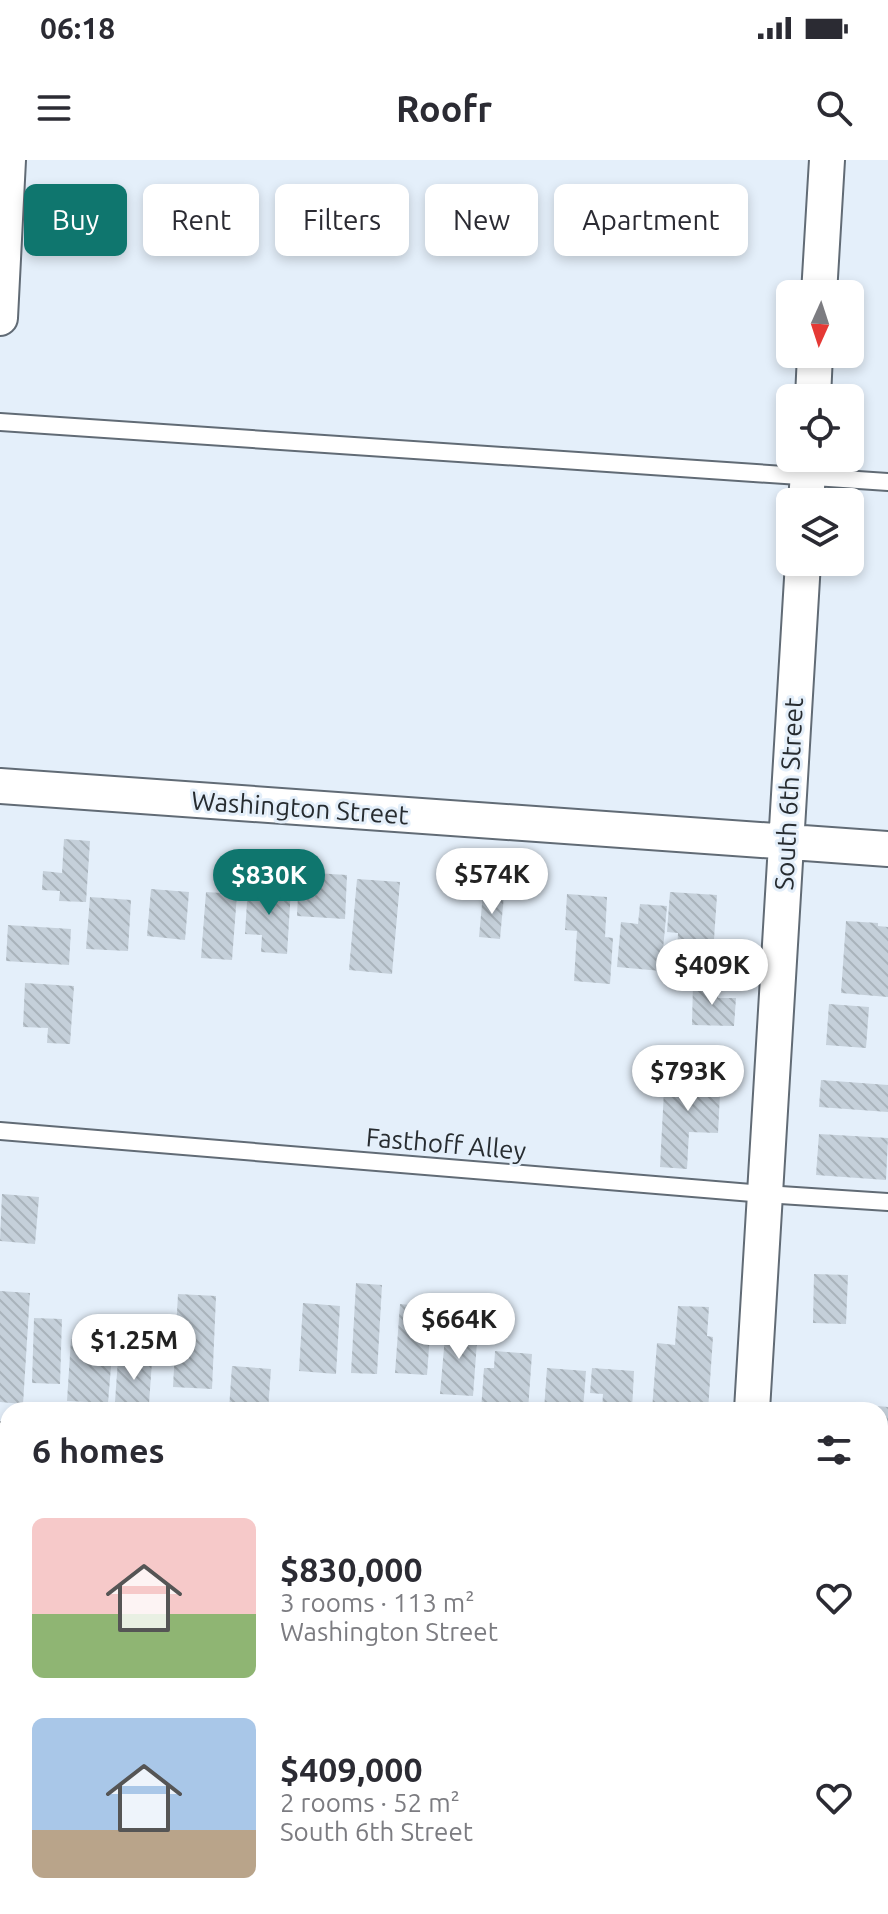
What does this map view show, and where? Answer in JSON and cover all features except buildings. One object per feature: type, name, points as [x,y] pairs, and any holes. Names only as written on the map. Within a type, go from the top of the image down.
[{"type":"street","points":[[0,318],[8,160]]},
{"type":"street","points":[[820,280],[827,160]]},
{"type":"street","name":"South 6th Street","points":[[752,1402],[802,576]]},
{"type":"street","name":"Washington Street","points":[[0,786],[888,849]]},
{"type":"lane","points":[[0,422],[888,482]]},
{"type":"lane","name":"Fasthoff Alley","points":[[0,1131],[888,1202]]}]
